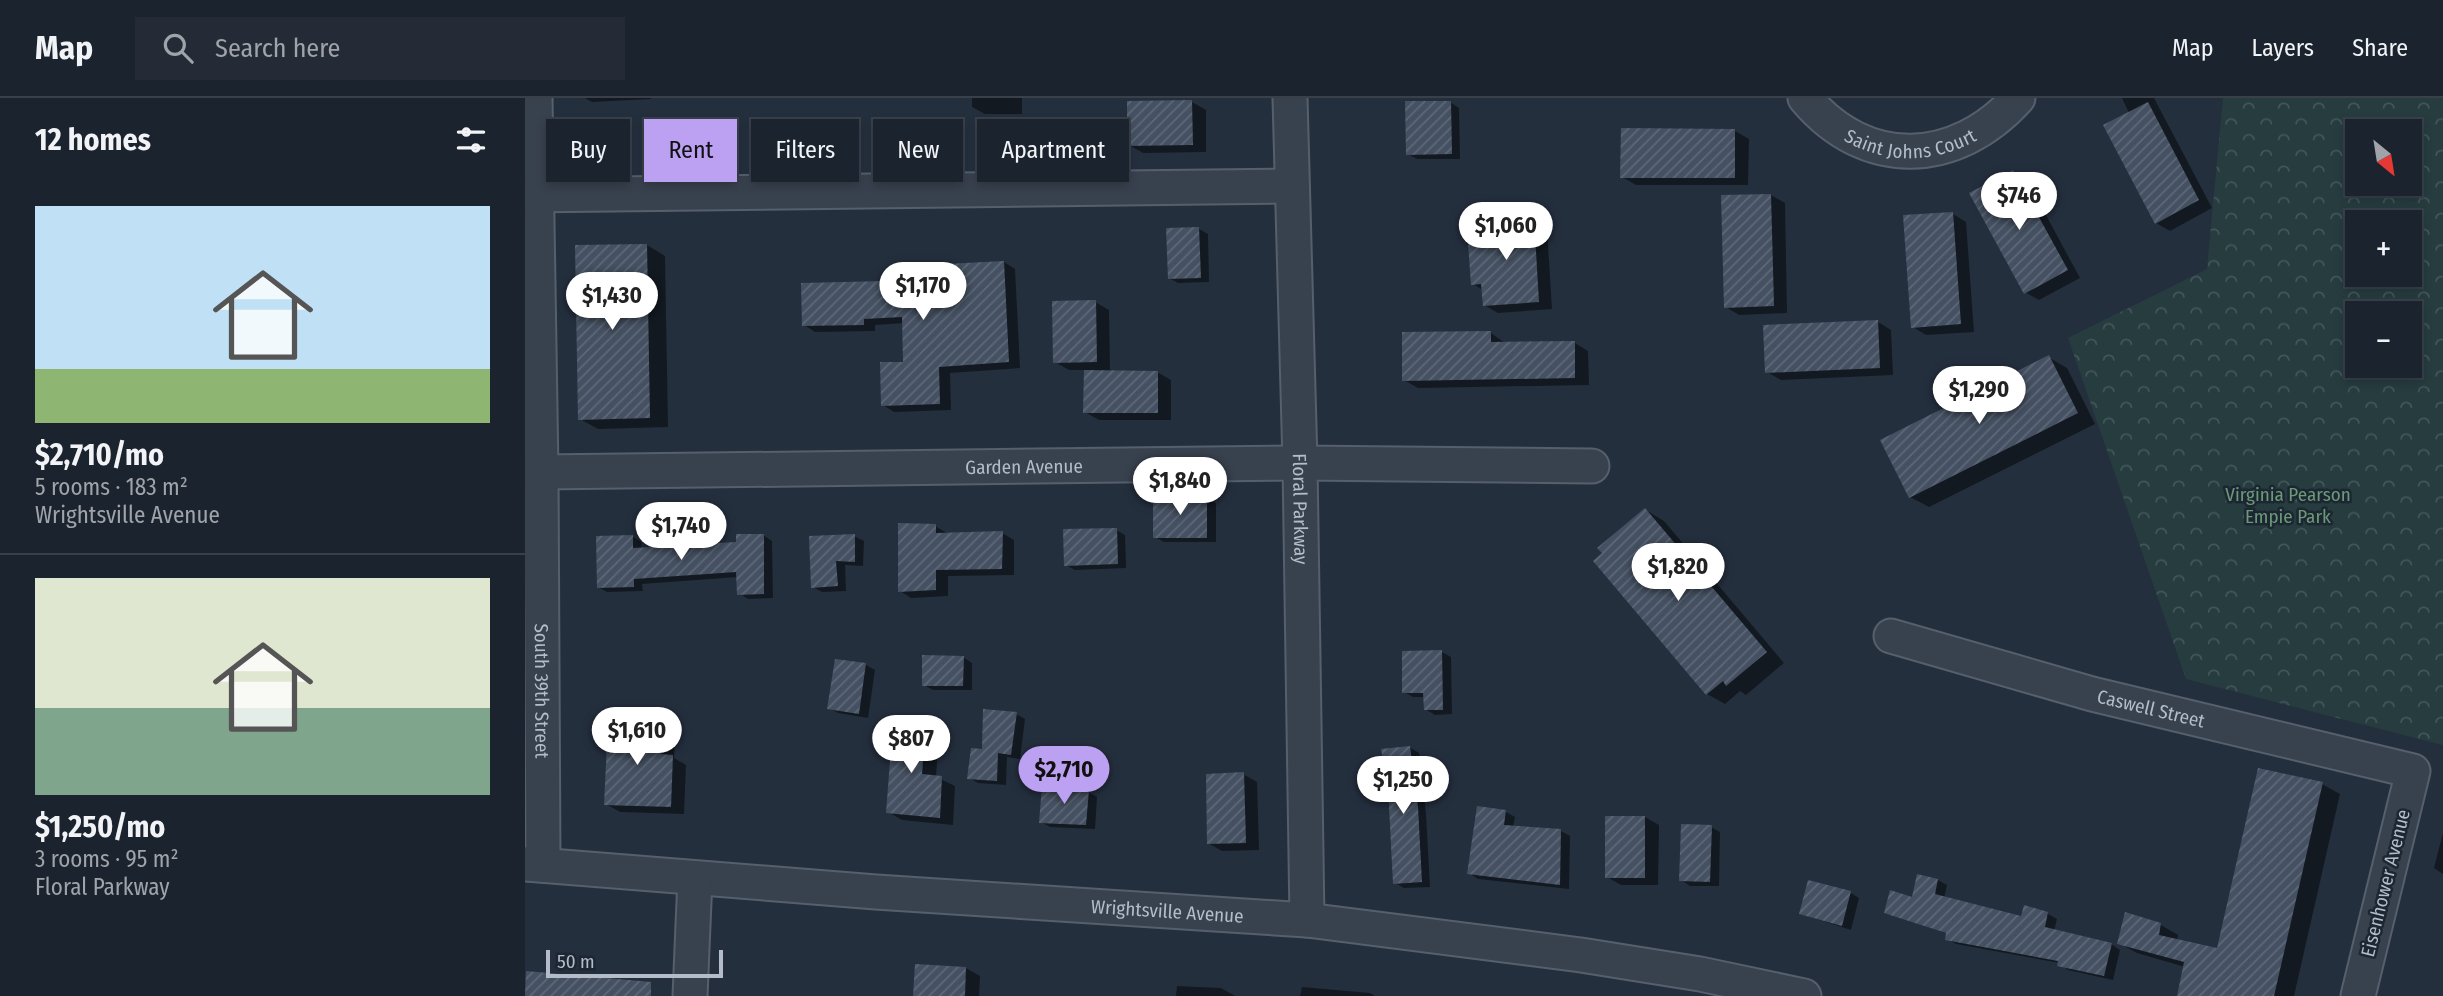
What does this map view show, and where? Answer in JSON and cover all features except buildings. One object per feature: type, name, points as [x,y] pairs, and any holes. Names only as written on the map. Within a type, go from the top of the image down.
[{"type":"street","name":"South 39th Street","points":[[534,864],[541,472],[531,195],[535,98]]},
{"type":"street","name":"Floral Parkway","points":[[1290,98],[1300,463],[1307,920]]},
{"type":"street","name":"Saint Johns Court","points":[[1805,98],[1838,131],[1860,142],[1910,152],[1947,145],[1974,136],[2001,117],[2018,98]]},
{"type":"street","points":[[531,195],[1292,186]]},
{"type":"street","name":"Garden Avenue","points":[[541,472],[1300,463],[1592,466]]},
{"type":"street","name":"Caswell Street","points":[[1891,636],[2092,694],[2413,771]]},
{"type":"street","name":"Eisenhower Avenue","points":[[2358,996],[2413,771]]},
{"type":"street","name":"Wrightsville Avenue","points":[[534,864],[695,878],[1307,920],[1464,939],[1698,985],[1804,996]]},
{"type":"street","points":[[691,996],[695,878]]},
{"type":"green space","name":"Virginia Pearson Empie Park","points":[[2223,98],[2443,98],[2443,745],[2186,679],[2068,338],[2207,269]]}]
